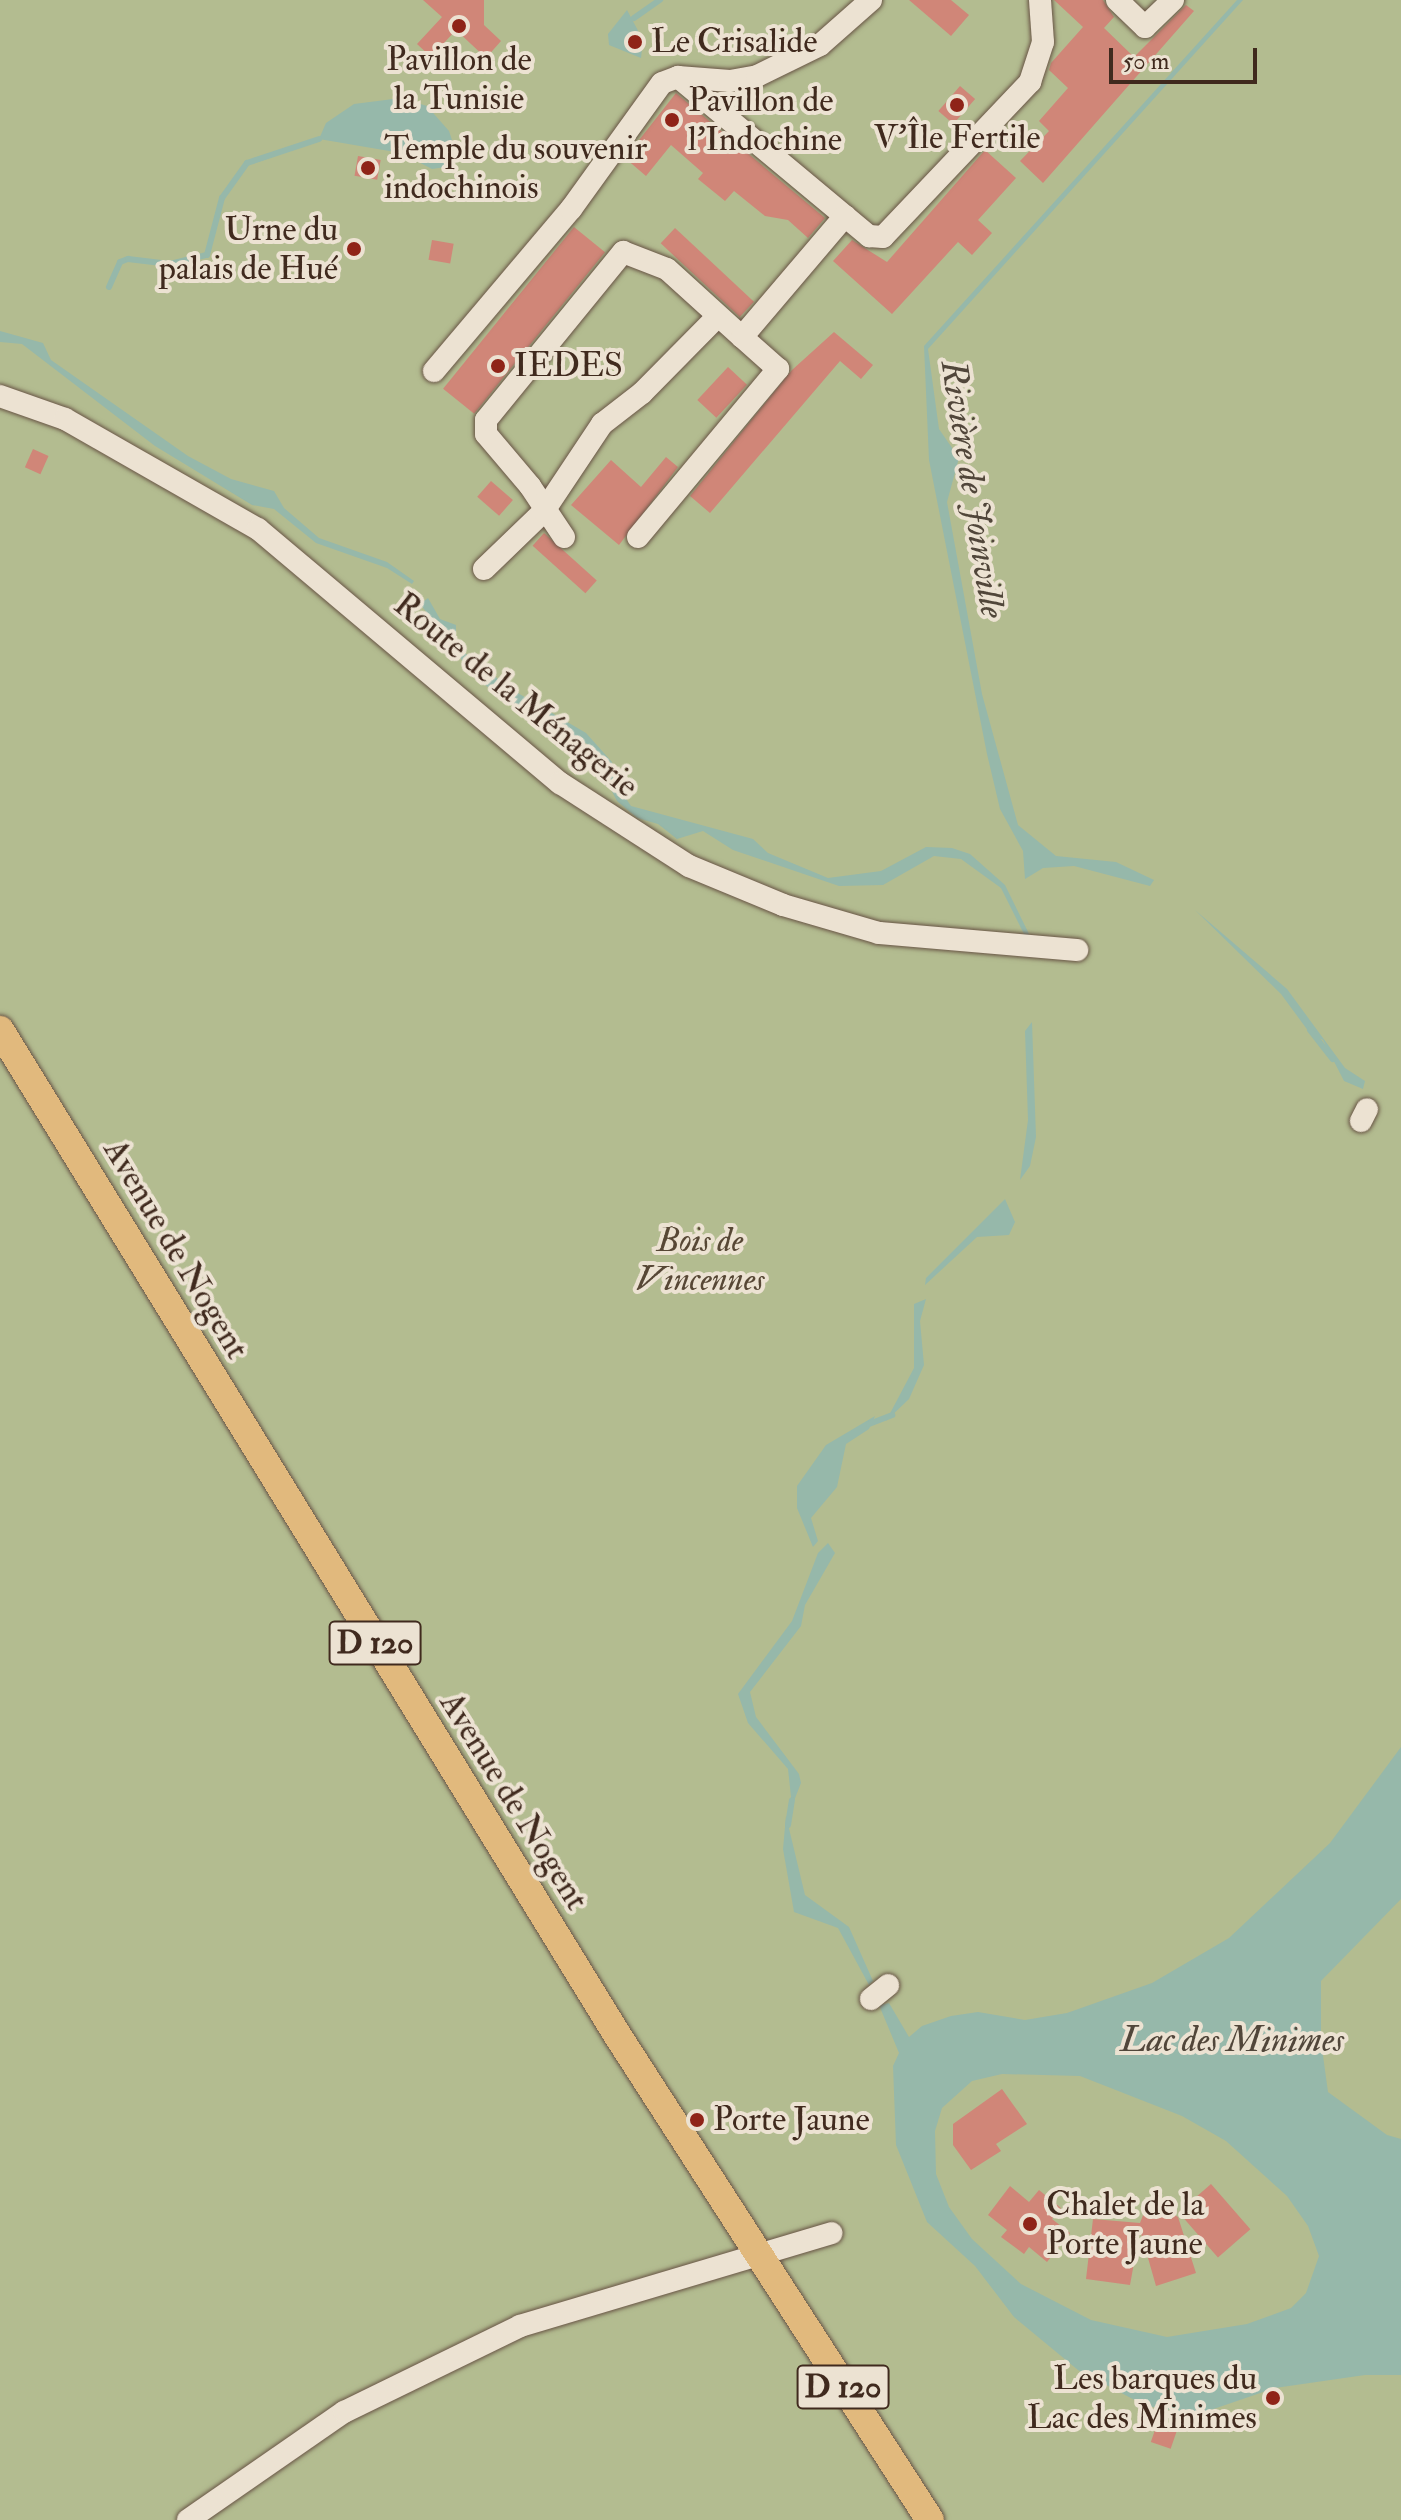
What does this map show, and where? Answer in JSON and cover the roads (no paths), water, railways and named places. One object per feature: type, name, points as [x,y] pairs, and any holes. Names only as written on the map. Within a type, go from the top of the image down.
[{"type":"main road","name":"Avenue de Nogent","points":[[0,1030],[428,1730],[930,2520]]},
{"type":"street","points":[[434,371],[571,209],[662,83],[678,77],[730,81],[789,63],[820,45],[871,0]]},
{"type":"street","points":[[678,77],[869,236],[883,237],[1030,82],[1043,42],[1040,0]]},
{"type":"street","points":[[1117,0],[1145,27],[1173,0]]},
{"type":"street","points":[[742,337],[845,216]]},
{"type":"street","points":[[564,537],[530,486],[486,434],[486,420],[515,378],[623,252],[667,269],[778,369],[638,537]]},
{"type":"street","points":[[484,569],[544,511],[602,424],[642,393],[718,316]]},
{"type":"street","name":"Route de la Ménagerie","points":[[0,396],[65,419],[258,529],[560,783],[689,866],[783,905],[879,933],[1077,950]]},
{"type":"street","points":[[188,2520],[300,2439],[430,2366],[579,2304],[831,2233]]},
{"type":"water","points":[[1237,0],[1243,0],[928,349],[939,429],[959,458],[947,502],[982,694],[1018,825],[1056,856],[1116,862],[1154,880],[1150,886],[1074,866],[1043,868],[1025,879],[1023,851],[1000,809],[987,754],[929,460],[924,346]]},
{"type":"water","points":[[627,10],[643,40],[641,58],[609,45],[608,34]]},
{"type":"water","points":[[401,98],[427,106],[449,131],[455,149],[446,167],[432,169],[401,153],[319,139],[326,123],[354,104]]},
{"type":"water","points":[[0,331],[43,343],[51,360],[188,456],[231,479],[274,491],[284,508],[319,538],[387,562],[414,581],[412,584],[387,568],[316,543],[274,509],[252,505],[155,446],[22,344],[0,342]]},
{"type":"water","points":[[428,598],[440,619],[456,625],[456,643],[477,669],[586,733],[612,762],[616,784],[631,806],[753,839],[768,853],[828,878],[881,871],[926,847],[952,848],[970,854],[1005,885],[1030,936],[1025,936],[1001,888],[961,859],[934,856],[883,885],[839,886],[733,850],[703,831],[677,839],[658,824],[637,818],[617,801],[587,744],[567,735],[552,741],[537,715],[502,698],[471,674],[447,638],[434,636],[428,625],[431,618],[420,604]]},
{"type":"water","points":[[1195,910],[1287,989],[1345,1068],[1365,1081],[1363,1089],[1344,1081],[1323,1040],[1309,1032],[1281,994]]},
{"type":"water","points":[[1032,1022],[1036,1137],[1030,1166],[1020,1180],[1028,1120],[1025,1031]]},
{"type":"water","points":[[1005,1199],[1015,1222],[1009,1235],[977,1237],[925,1285],[926,1278]]},
{"type":"water","points":[[926,1299],[920,1321],[924,1365],[909,1399],[886,1421],[914,1368],[914,1304]]},
{"type":"water","points":[[875,1416],[869,1429],[846,1444],[837,1487],[811,1518],[818,1541],[813,1547],[797,1508],[797,1486],[826,1445]]},
{"type":"water","points":[[828,1543],[835,1553],[805,1605],[801,1626],[750,1692],[756,1717],[799,1774],[801,1783],[792,1806],[788,1769],[748,1723],[738,1694],[792,1621],[818,1553]]},
{"type":"water","name":"Lac des Minimes","points":[[1401,1747],[1401,1899],[1321,1981],[1321,2041],[1328,2092],[1387,2135],[1401,2139],[1401,2375],[1365,2375],[1275,2388],[1199,2414],[1146,2406],[1078,2370],[1014,2317],[975,2266],[927,2222],[896,2145],[893,2066],[899,2053],[879,2005],[889,2003],[909,2037],[922,2026],[951,2016],[978,2012],[1025,2020],[1067,2013],[1152,1983],[1229,1938],[1330,1843]],"holes":[[[1002,2074],[1080,2076],[1182,2116],[1226,2141],[1287,2196],[1308,2226],[1319,2256],[1306,2293],[1291,2308],[1247,2324],[1167,2337],[1091,2320],[1021,2284],[972,2239],[949,2207],[936,2174],[935,2131],[942,2108],[972,2081]]]},
{"type":"water","points":[[786,1816],[805,1895],[849,1927],[873,1981],[869,1985],[838,1928],[794,1912],[783,1849]]},
{"type":"waterway","points":[[634,18],[660,0]]},
{"type":"waterway","points":[[109,287],[120,262],[128,259],[170,264],[207,255],[222,198],[247,163],[319,139]]},
{"type":"waterway","points":[[464,656],[515,696]]},
{"type":"waterway","name":"Rivière de Joinville","points":[[1310,1030],[1333,1059]]},
{"type":"waterway","points":[[869,1424],[892,1415]]},
{"type":"waterway","points":[[788,1825],[792,1800]]},
{"type":"place","name":"Pavillon de la Tunisie","points":[[459,26]]},
{"type":"place","name":"Le Crisalide","points":[[635,42]]},
{"type":"place","name":"V'Île Fertile","points":[[957,105]]},
{"type":"place","name":"Pavillon de l'Indochine","points":[[672,120]]},
{"type":"place","name":"Temple du souvenir indochinois","points":[[368,168]]},
{"type":"place","name":"Urne du palais de Hué","points":[[354,249]]},
{"type":"place","name":"IEDES","points":[[498,366]]},
{"type":"place","name":"Porte Jaune","points":[[697,2120]]},
{"type":"place","name":"Chalet de la Porte Jaune","points":[[1030,2224]]},
{"type":"place","name":"Les barques du Lac des Minimes","points":[[1273,2398]]},
{"type":"park label","name":"Bois de Vincennes","points":[[700,1260]]}]
